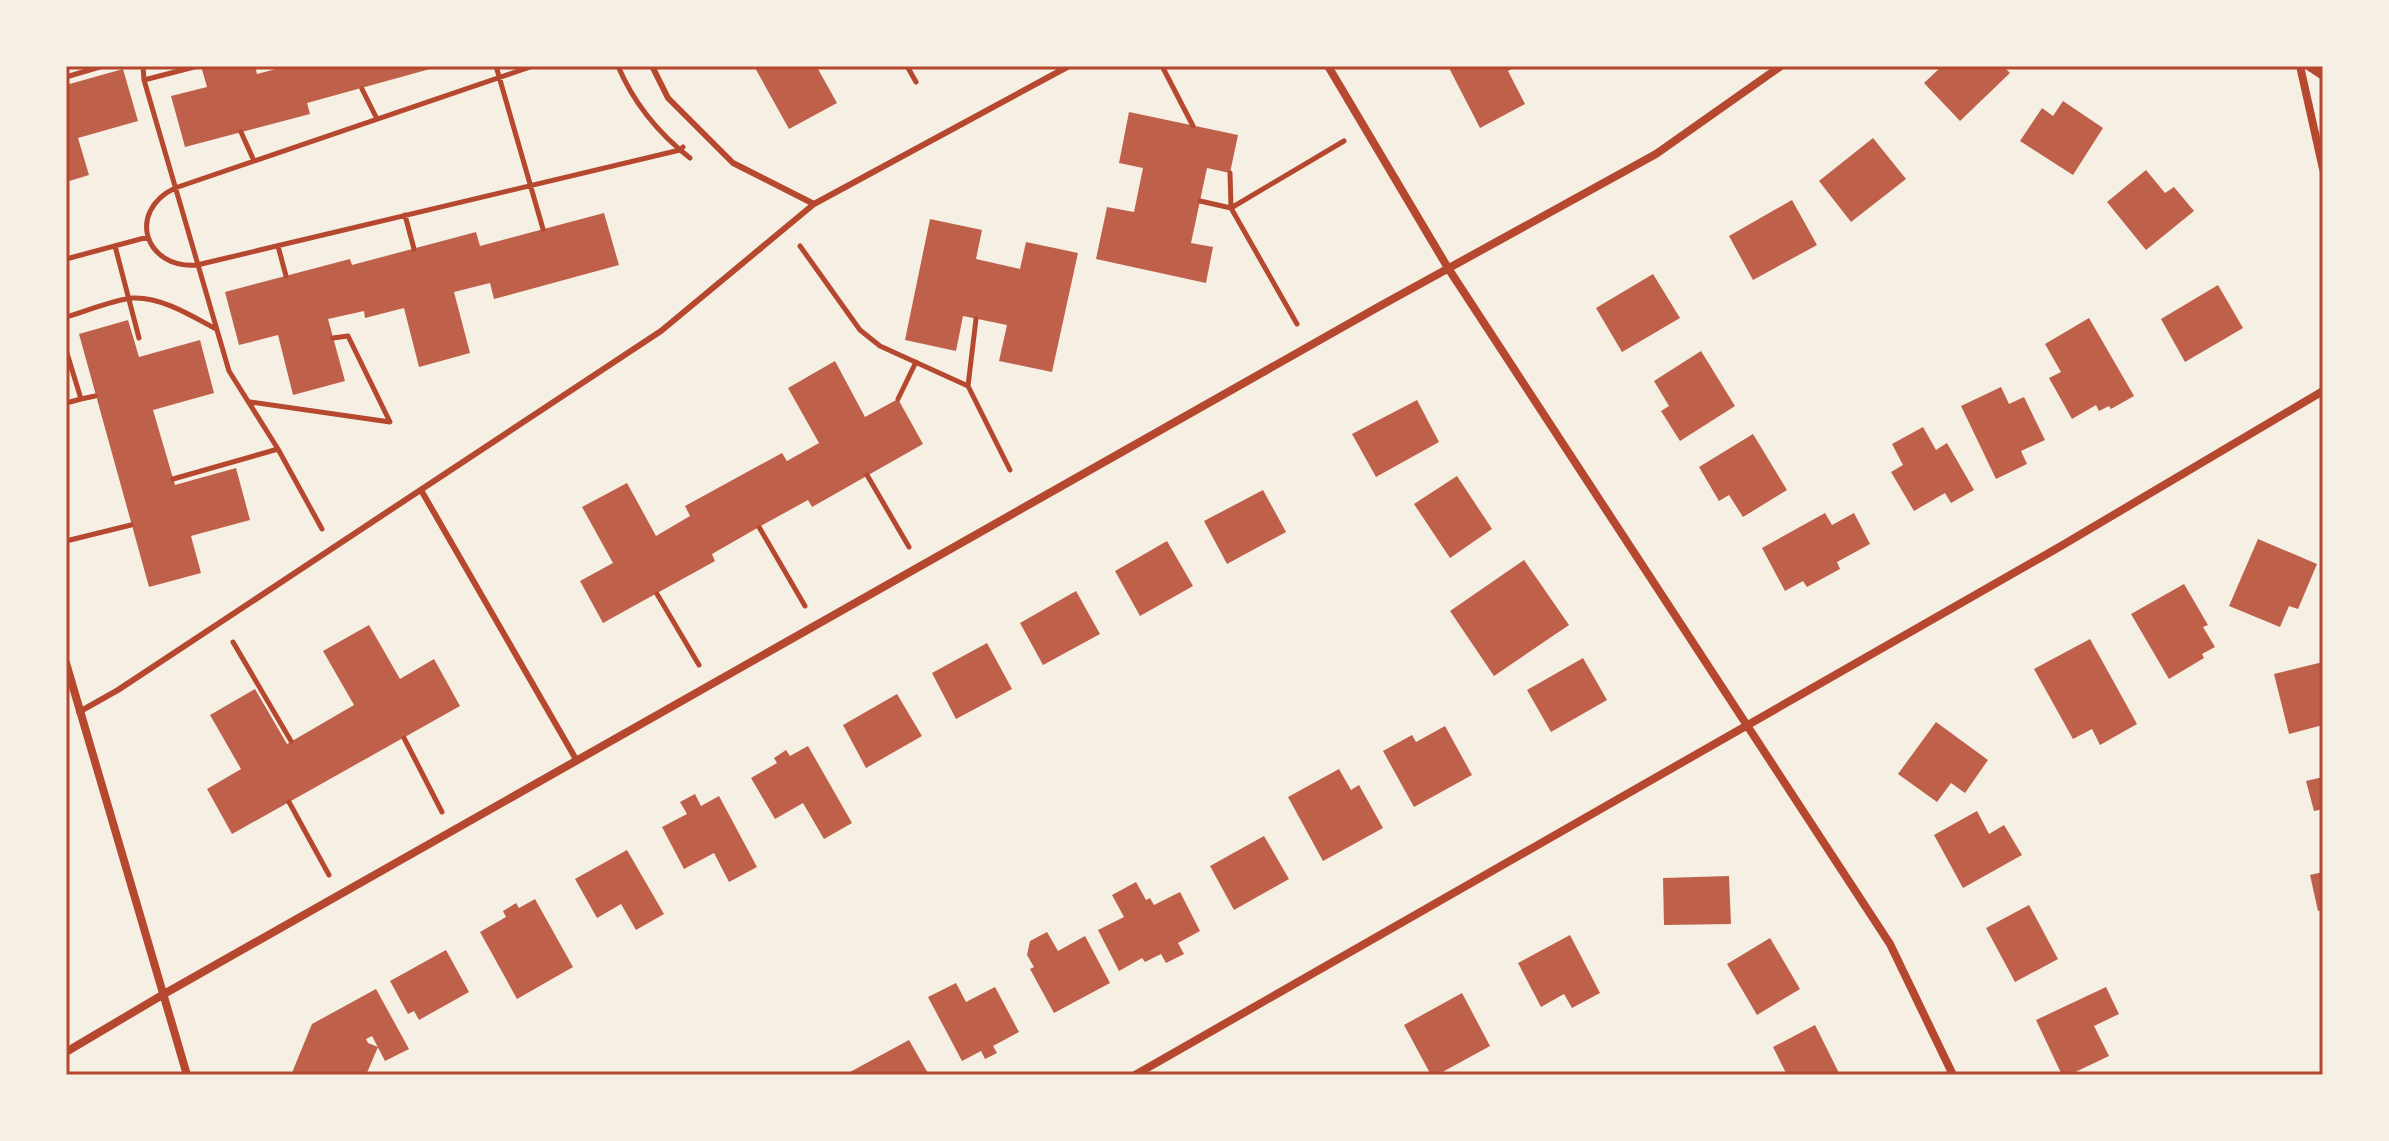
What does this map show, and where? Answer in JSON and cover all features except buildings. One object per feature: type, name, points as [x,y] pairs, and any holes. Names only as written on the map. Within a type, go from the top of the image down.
[{"type":"street","points":[[1328,66],[1448,268],[1890,944],[1953,1075]]},
{"type":"street","points":[[66,1052],[1309,346],[1656,154],[1781,66]]},
{"type":"street","points":[[2300,66],[2323,169]]},
{"type":"street","points":[[2308,66],[2323,76]]},
{"type":"street","points":[[1135,1075],[1151,1071],[1747,723],[2061,546],[2323,391]]},
{"type":"street","points":[[66,663],[187,1075]]},
{"type":"lane","points":[[652,66],[668,98],[733,163],[814,204]]},
{"type":"lane","points":[[79,712],[222,622],[661,331],[814,204],[1069,66]]},
{"type":"lane","points":[[421,490],[577,761]]},
{"type":"path","points":[[66,77],[103,66]]},
{"type":"path","points":[[143,66],[144,80],[229,371],[278,449],[322,530]]},
{"type":"path","points":[[144,80],[198,66]]},
{"type":"path","points":[[496,66],[543,229]]},
{"type":"path","points":[[533,66],[175,188],[161,195],[149,210],[146,225],[148,237],[155,251],[175,264],[197,265],[680,150],[699,128]]},
{"type":"path","points":[[618,66],[630,94],[680,150],[701,167]]},
{"type":"path","points":[[907,66],[916,82]]},
{"type":"path","points":[[1162,66],[1193,126]]},
{"type":"path","points":[[362,89],[377,119]]},
{"type":"path","points":[[1200,201],[1231,208],[1365,128]]},
{"type":"path","points":[[241,132],[254,161]]},
{"type":"path","points":[[1230,173],[1231,208],[1309,346]]},
{"type":"path","points":[[405,215],[414,249]]},
{"type":"path","points":[[785,228],[860,330],[880,346],[968,386]]},
{"type":"path","points":[[66,259],[148,237]]},
{"type":"path","points":[[115,246],[139,338]]},
{"type":"path","points":[[278,246],[286,276]]},
{"type":"path","points":[[66,317],[128,299],[147,299],[167,305],[217,330]]},
{"type":"path","points":[[976,319],[968,386],[1010,470]]},
{"type":"path","points":[[249,402],[390,422],[348,336],[333,338]]},
{"type":"path","points":[[66,350],[81,399]]},
{"type":"path","points":[[898,399],[916,362]]},
{"type":"path","points":[[66,403],[95,396]]},
{"type":"path","points":[[173,479],[278,449]]},
{"type":"path","points":[[867,475],[920,566]]},
{"type":"path","points":[[66,541],[131,525]]},
{"type":"path","points":[[759,527],[816,625]]},
{"type":"path","points":[[657,594],[710,685]]},
{"type":"path","points":[[222,622],[291,741]]},
{"type":"path","points":[[404,738],[452,831]]},
{"type":"path","points":[[289,802],[339,895]]}]
